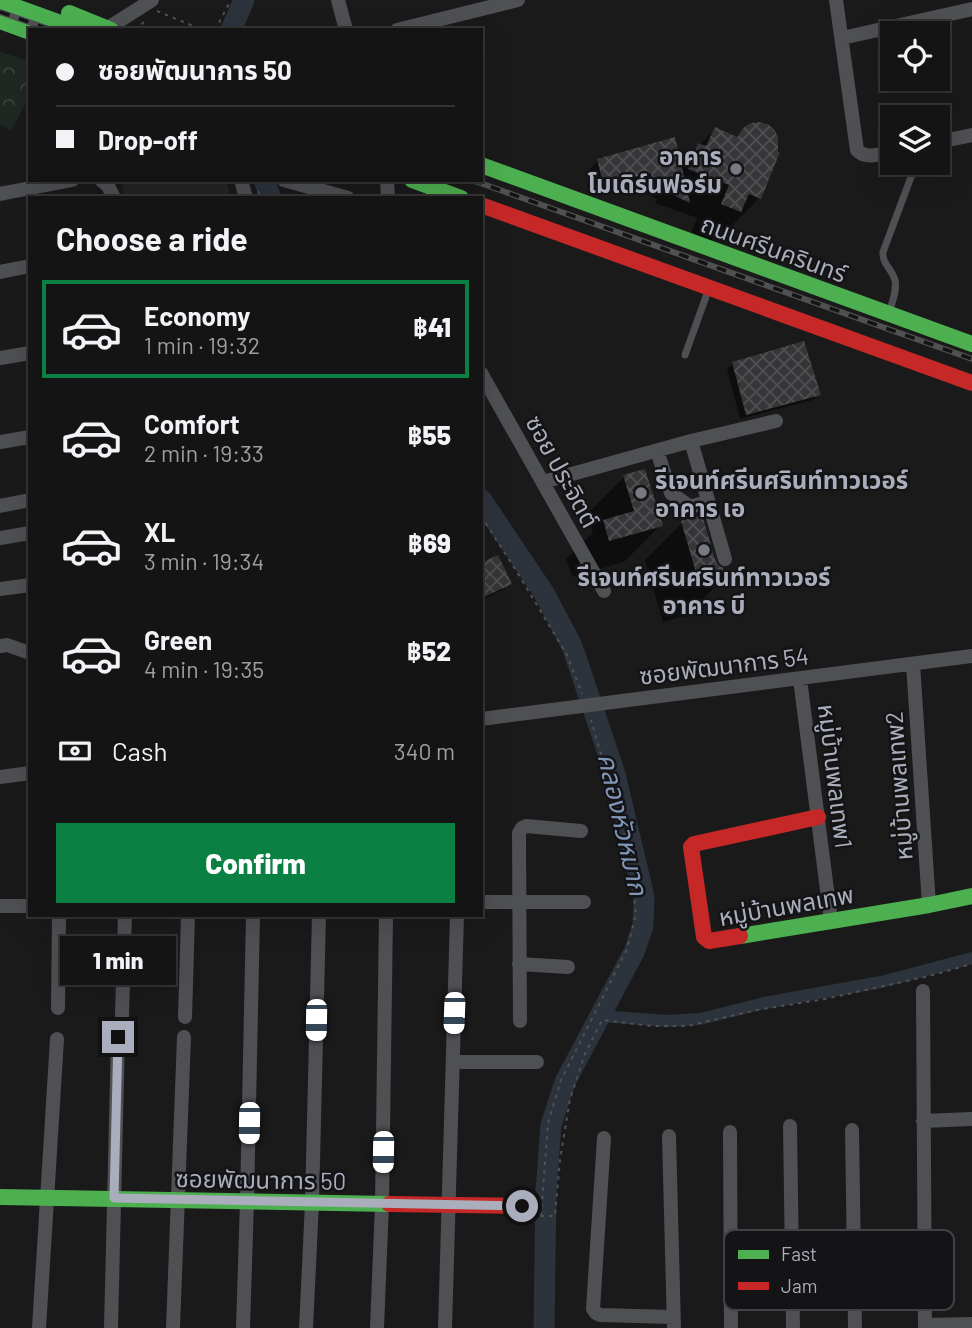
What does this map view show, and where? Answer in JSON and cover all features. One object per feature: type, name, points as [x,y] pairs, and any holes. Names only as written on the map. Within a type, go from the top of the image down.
[{"type":"main road","points":[[34,0],[106,28]]},
{"type":"main road","points":[[0,1],[74,28]]},
{"type":"main road","points":[[0,22],[28,31]]},
{"type":"main road","points":[[0,35],[28,45]]},
{"type":"main road","name":"ถนนศรีนครินทร์","points":[[483,165],[972,344]]},
{"type":"main road","points":[[418,182],[454,195]]},
{"type":"main road","points":[[483,206],[972,383]]},
{"type":"main road","name":"หมู่บ้านพลเทพ","points":[[818,817],[694,844],[691,847],[706,940],[709,942],[972,896]]},
{"type":"main road","name":"ซอยพัฒนาการ 50","points":[[0,1196],[522,1206]]},
{"type":"street","points":[[338,0],[345,28]]},
{"type":"street","points":[[405,28],[519,0]]},
{"type":"street","points":[[836,0],[858,152],[864,156],[880,153]]},
{"type":"street","points":[[111,28],[154,5]]},
{"type":"street","points":[[842,38],[972,9]]},
{"type":"street","points":[[950,140],[972,135]]},
{"type":"street","points":[[0,194],[62,182]]},
{"type":"street","points":[[291,182],[341,196]]},
{"type":"street","points":[[0,272],[28,266]]},
{"type":"street","points":[[0,358],[28,353]]},
{"type":"street","name":"ซอย ประจิตต์","points":[[483,377],[604,592]]},
{"type":"street","points":[[543,482],[691,441],[776,421]]},
{"type":"street","points":[[0,442],[28,438]]},
{"type":"street","points":[[691,441],[725,559]]},
{"type":"street","points":[[657,451],[671,494],[690,507],[707,502]]},
{"type":"street","points":[[0,506],[28,500]]},
{"type":"street","points":[[0,513],[28,508]]},
{"type":"street","points":[[0,537],[28,533]]},
{"type":"street","points":[[0,589],[28,585]]},
{"type":"street","points":[[4,646],[28,643]]},
{"type":"street","points":[[4,646],[28,652]]},
{"type":"street","name":"ซอยพัฒนาการ 54","points":[[483,719],[586,708],[607,702],[972,656]]},
{"type":"street","name":"หมู่บ้านพลเทพ2","points":[[913,664],[929,905]]},
{"type":"street","name":"หมู่บ้านพลเทพ1","points":[[800,679],[831,921]]},
{"type":"street","points":[[0,777],[28,773]]},
{"type":"street","points":[[520,1021],[519,833],[526,826],[581,831]]},
{"type":"street","points":[[483,902],[584,902]]},
{"type":"street","points":[[0,906],[28,906]]},
{"type":"street","points":[[58,1008],[59,917]]},
{"type":"street","points":[[122,1015],[125,917]]},
{"type":"street","points":[[184,1017],[188,917]]},
{"type":"street","points":[[243,1328],[253,917]]},
{"type":"street","points":[[306,1328],[319,917]]},
{"type":"street","points":[[377,1328],[382,1204],[386,917]]},
{"type":"street","points":[[445,1328],[457,917]]},
{"type":"street","points":[[519,964],[568,967]]},
{"type":"street","points":[[923,991],[924,1230]]},
{"type":"street","points":[[111,1328],[118,1037]]},
{"type":"street","points":[[173,1328],[184,1037]]},
{"type":"street","points":[[39,1328],[57,1039]]},
{"type":"street","points":[[453,1062],[537,1062]]},
{"type":"street","points":[[923,1121],[972,1119]]},
{"type":"street","points":[[790,1126],[792,1230]]},
{"type":"street","points":[[852,1130],[854,1230]]},
{"type":"street","points":[[730,1132],[730,1230]]},
{"type":"street","points":[[604,1138],[593,1309],[600,1315],[673,1322],[669,1136]]},
{"type":"street","points":[[731,1310],[731,1328]]},
{"type":"street","points":[[793,1310],[793,1328]]},
{"type":"street","points":[[855,1310],[855,1328]]},
{"type":"street","points":[[925,1327],[972,1324]]},
{"type":"lane","points":[[889,314],[896,283],[883,261],[883,252],[912,175]]},
{"type":"lane","points":[[685,355],[709,288]]},
{"type":"path","points":[[216,28],[232,0]]},
{"type":"path","points":[[154,5],[199,28]]},
{"type":"path","points":[[137,28],[149,17]]},
{"type":"path","points":[[483,519],[524,583],[578,681],[629,849],[636,914],[627,949],[561,1080],[548,1123],[541,1216]]},
{"type":"path","points":[[590,1019],[652,1026],[687,1026],[757,1010],[825,999],[972,964]]},
{"type":"path","points":[[522,1206],[524,1216],[555,1216],[560,1160],[570,1099],[585,1054],[601,1020]]},
{"type":"shaded area","points":[[122,182],[227,182],[230,196],[124,196]]},
{"type":"green space","points":[[0,52],[28,60],[28,100],[11,130],[0,124]]},
{"type":"building","name":"อาคาร โมเดิร์นฟอร์ม","points":[[760,122],[775,131],[780,152],[761,199],[749,194],[741,212],[721,204],[729,185],[688,169],[698,143],[706,146],[715,127],[737,137],[744,127]]},
{"type":"building","points":[[675,137],[690,203],[652,185],[651,173],[603,184],[597,159]]},
{"type":"building","points":[[804,341],[821,395],[746,415],[732,362]]},
{"type":"building","name":"รีเจนท์ศรีนศรินท์ทาวเวอร์ อาคาร เอ","points":[[645,469],[663,526],[609,541],[603,520],[634,511],[623,475]]},
{"type":"building","name":"รีเจนท์ศรีนศรินท์ทาวเวอร์ อาคาร บี","points":[[702,515],[716,562],[723,568],[726,578],[700,586],[681,521]]},
{"type":"building","points":[[498,555],[512,584],[484,597],[483,562]]},
{"type":"waterway","name":"คลองหัวหมาก","points":[[232,28],[244,0]]},
{"type":"waterway","name":"คลองหัวหมาก","points":[[265,182],[270,196]]},
{"type":"waterway","name":"คลองหัวหมาก","points":[[483,502],[544,593],[572,646],[615,774],[644,897],[643,926],[634,952],[565,1082],[551,1125],[546,1191],[544,1328]]},
{"type":"waterway","points":[[600,1016],[669,1021],[700,1019],[764,1003],[881,982],[972,958]]},
{"type":"railway","points":[[0,12],[46,28]]},
{"type":"railway","points":[[478,182],[972,359]]},
{"type":"traffic: fast","points":[[0,1],[74,28]]},
{"type":"traffic: fast","points":[[69,13],[106,28]]},
{"type":"traffic: fast","points":[[0,21],[28,31]]},
{"type":"traffic: fast","points":[[483,166],[972,344]]},
{"type":"traffic: fast","points":[[417,182],[456,196]]},
{"type":"traffic: fast","points":[[740,936],[972,896]]},
{"type":"traffic: fast","points":[[0,1197],[389,1204]]},
{"type":"traffic: jam","points":[[483,206],[972,383]]},
{"type":"traffic: jam","points":[[740,936],[709,941],[704,937],[691,847],[694,844],[818,817]]},
{"type":"traffic: jam","points":[[389,1204],[521,1206]]},
{"type":"place","name":"อาคาร โมเดิร์นฟอร์ม","points":[[736,169]]},
{"type":"place","name":"รีเจนท์ศรีนศรินท์ทาวเวอร์ อาคาร เอ","points":[[641,493]]},
{"type":"place","name":"รีเจนท์ศรีนศรินท์ทาวเวอร์ อาคาร บี","points":[[704,550]]},
{"type":"route","points":[[118,1037],[114,1198],[522,1206]]}]
